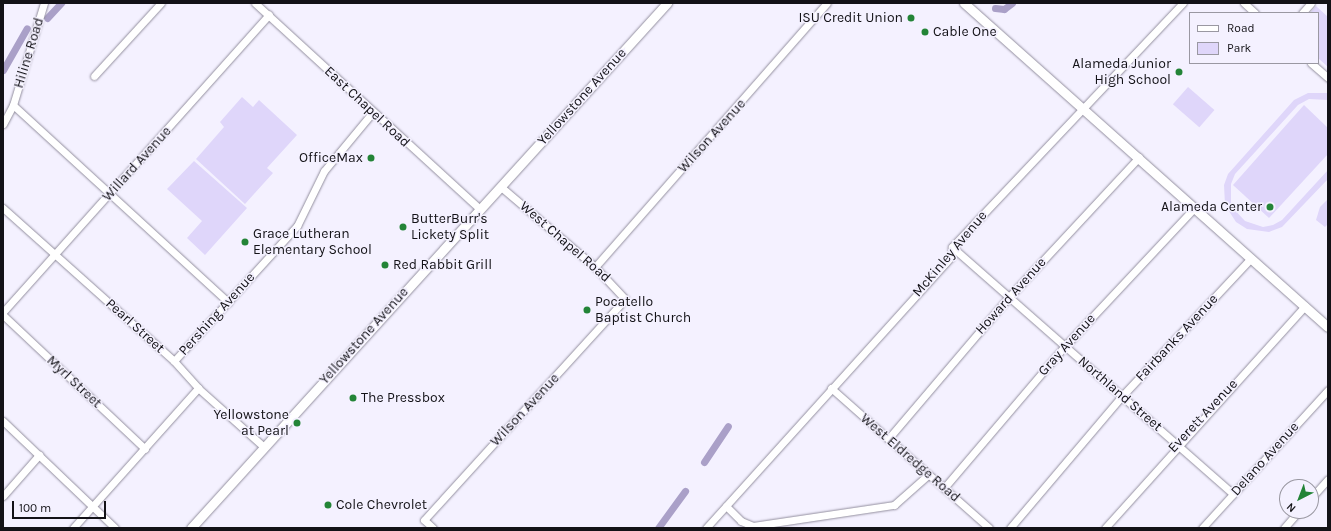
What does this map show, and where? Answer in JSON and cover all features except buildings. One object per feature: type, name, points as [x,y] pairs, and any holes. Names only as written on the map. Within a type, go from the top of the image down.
[{"type":"main road","name":"Yellowstone Avenue","points":[[192,528],[667,3]]},
{"type":"main road","points":[[964,3],[1083,107],[1328,327]]},
{"type":"street","name":"Hiline Road","points":[[3,124],[13,105],[44,3]]},
{"type":"street","points":[[94,76],[161,3]]},
{"type":"street","name":"East Chapel Road","points":[[255,3],[372,113],[480,209]]},
{"type":"street","name":"Wilson Avenue","points":[[595,267],[827,3]]},
{"type":"street","name":"McKinley Avenue","points":[[706,528],[951,257],[952,247],[1183,3]]},
{"type":"street","points":[[1244,3],[1254,12]]},
{"type":"street","points":[[1303,12],[1311,3]]},
{"type":"street","name":"Willard Avenue","points":[[3,313],[54,254],[111,194],[269,15]]},
{"type":"street","points":[[1312,64],[1328,78]]},
{"type":"street","points":[[13,105],[228,302]]},
{"type":"street","name":"Pershing Avenue","points":[[174,361],[297,226],[324,171],[372,113]]},
{"type":"street","name":"Howard Avenue","points":[[888,439],[1009,297],[1139,157]]},
{"type":"street","name":"West Chapel Road","points":[[501,186],[595,267],[620,290],[624,299]]},
{"type":"street","name":"Gray Avenue","points":[[944,488],[1065,346],[1194,207]]},
{"type":"street","name":"Pearl Street","points":[[3,208],[174,361],[198,388],[264,447]]},
{"type":"street","name":"Northland Street","points":[[952,247],[1233,494]]},
{"type":"street","name":"Fairbanks Avenue","points":[[1010,528],[1122,396],[1251,258]]},
{"type":"street","name":"Wilson Avenue","points":[[433,528],[424,520],[624,299]]},
{"type":"street","name":"Everett Avenue","points":[[1105,528],[1177,444],[1305,306]]},
{"type":"street","name":"Myrl Street","points":[[3,313],[145,449]]},
{"type":"street","points":[[73,528],[198,388]]},
{"type":"street","name":"West Eldredge Road","points":[[831,388],[990,528]]},
{"type":"street","name":"Delano Avenue","points":[[1202,528],[1328,390]]},
{"type":"street","points":[[3,421],[115,528]]},
{"type":"street","points":[[3,496],[39,455]]},
{"type":"street","points":[[726,506],[742,521],[753,526],[894,505],[928,475]]},
{"type":"street","points":[[1319,489],[1328,479]]},
{"type":"street","points":[[1284,528],[1292,519]]},
{"type":"green space","points":[[1316,6],[1328,17],[1328,67],[1319,59],[1319,12],[1311,12]]},
{"type":"green space","points":[[1188,87],[1214,110],[1199,127],[1173,104]]},
{"type":"green space","points":[[1308,93],[1328,93],[1328,100],[1309,99],[1298,105],[1235,174],[1231,184],[1231,206],[1245,221],[1263,227],[1273,225],[1282,220],[1328,170],[1328,179],[1282,227],[1269,232],[1247,229],[1236,222],[1225,205],[1224,185],[1228,174],[1294,100]]},
{"type":"green space","points":[[242,97],[253,107],[259,100],[297,135],[267,168],[273,173],[245,204],[196,159],[224,127],[220,122]]},
{"type":"green space","points":[[1304,105],[1328,128],[1328,154],[1269,218],[1233,185]]},
{"type":"green space","points":[[194,161],[247,208],[205,255],[187,238],[202,221],[167,189]]},
{"type":"green space","points":[[1328,199],[1328,224],[1325,227],[1316,220],[1320,207]]},
{"type":"waterway","points":[[47,18],[61,3]]},
{"type":"waterway","points":[[995,8],[1004,9],[1012,3]]},
{"type":"waterway","points":[[3,70],[27,28]]},
{"type":"waterway","points":[[704,462],[728,426]]},
{"type":"waterway","points":[[658,528],[685,491]]},
{"type":"place","name":"ISU Credit Union","points":[[911,18]]},
{"type":"place","name":"Cable One","points":[[925,32]]},
{"type":"place","name":"Alameda Junior High School","points":[[1179,72]]},
{"type":"place","name":"OfficeMax","points":[[371,158]]},
{"type":"place","name":"Alameda Center","points":[[1270,207]]},
{"type":"place","name":"ButterBurr's Lickety Split","points":[[403,227]]},
{"type":"place","name":"Grace Lutheran Elementary School","points":[[245,242]]},
{"type":"place","name":"Red Rabbit Grill","points":[[385,265]]},
{"type":"place","name":"Pocatello Baptist Church","points":[[587,310]]},
{"type":"place","name":"The Pressbox","points":[[353,398]]},
{"type":"place","name":"Yellowstone at Pearl","points":[[297,423]]},
{"type":"place","name":"Cole Chevrolet","points":[[328,505]]}]
